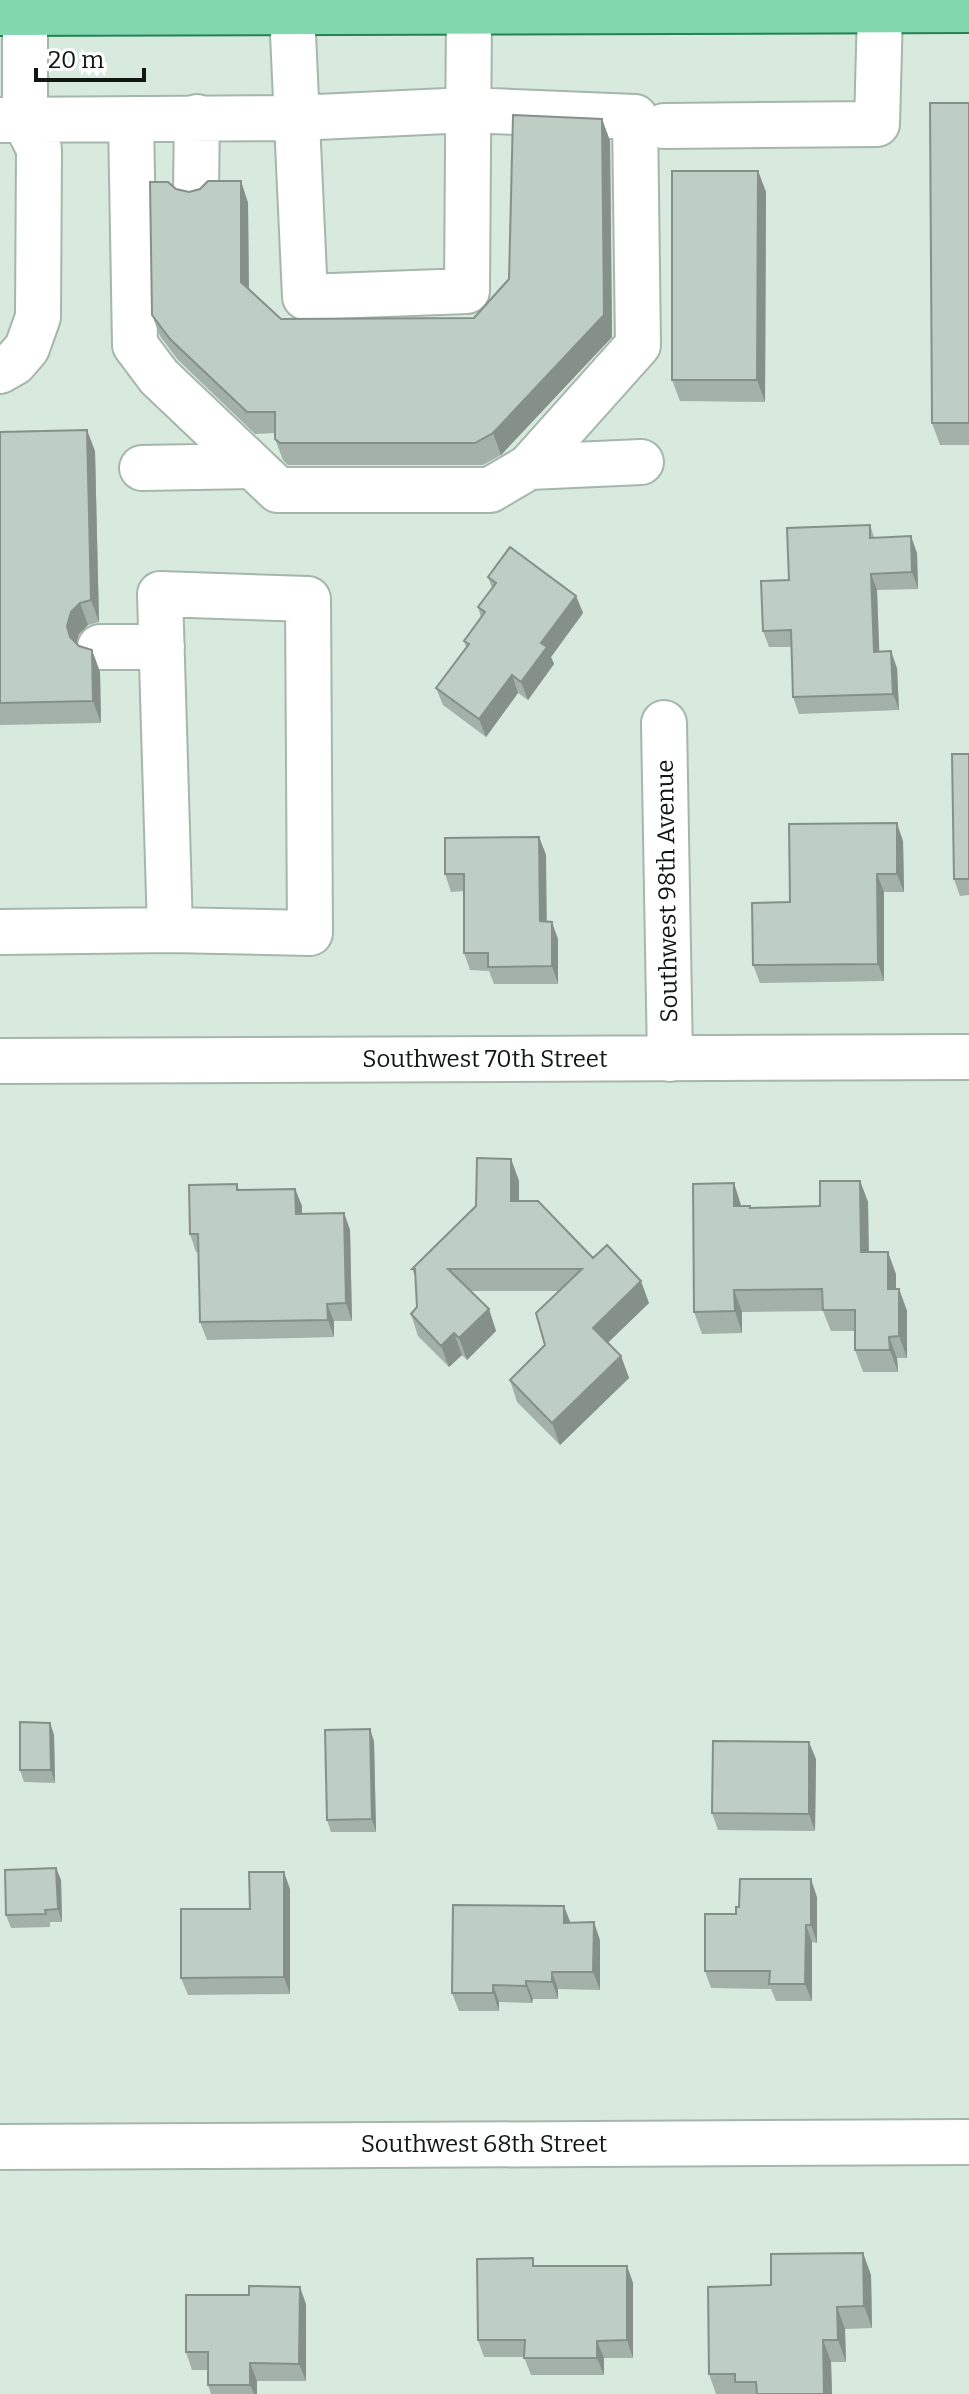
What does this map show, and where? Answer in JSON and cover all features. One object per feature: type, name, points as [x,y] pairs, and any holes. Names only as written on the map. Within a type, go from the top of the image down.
[{"type":"main road","points":[[12,13],[292,12],[469,6],[969,10]]},
{"type":"street","points":[[292,12],[305,297],[467,291],[469,6]]},
{"type":"street","points":[[664,126],[877,124],[880,11]]},
{"type":"street","points":[[0,371],[14,363],[27,348],[38,317],[39,149],[13,121],[12,13]]},
{"type":"street","points":[[13,121],[197,117],[296,118],[468,110],[635,117],[638,345],[529,467],[490,490],[278,490],[159,377],[135,345],[131,119]]},
{"type":"street","points":[[196,189],[197,117]]},
{"type":"street","points":[[529,467],[641,462]]},
{"type":"street","points":[[142,468],[252,466]]},
{"type":"street","points":[[0,932],[170,930],[310,933],[308,599],[160,594],[170,930]]},
{"type":"street","points":[[100,647],[162,647]]},
{"type":"street","name":"Southwest 98th Avenue","points":[[664,723],[670,1059]]},
{"type":"street","name":"Southwest 70th Street","points":[[0,1061],[969,1057]]},
{"type":"street","name":"Southwest 68th Street","points":[[0,2147],[969,2142]]},
{"type":"building","points":[[930,103],[969,103],[969,423],[932,423]]},
{"type":"building","points":[[513,115],[602,119],[604,315],[493,433],[475,443],[280,443],[275,439],[275,412],[247,412],[170,339],[152,315],[150,182],[168,182],[176,189],[189,192],[200,189],[208,181],[241,181],[241,282],[281,319],[474,318],[509,279]]},
{"type":"building","points":[[672,171],[758,171],[757,380],[672,380]]},
{"type":"building","points":[[87,430],[91,600],[80,603],[71,612],[67,626],[70,637],[79,646],[92,650],[93,701],[0,703],[0,432]]},
{"type":"building","points":[[870,525],[870,538],[911,536],[912,572],[871,574],[874,652],[891,651],[893,694],[793,697],[791,630],[763,631],[761,581],[789,580],[787,528]]},
{"type":"building","points":[[510,547],[576,596],[541,643],[547,647],[521,682],[512,675],[479,719],[436,688],[469,644],[464,641],[485,612],[478,607],[496,583],[488,577]]},
{"type":"building","points":[[952,754],[969,754],[969,879],[954,879]]},
{"type":"building","points":[[897,823],[897,874],[877,874],[878,964],[753,965],[752,903],[790,902],[789,824]]},
{"type":"building","points":[[539,837],[540,921],[552,922],[552,966],[488,967],[488,953],[464,953],[464,874],[445,874],[445,838]]},
{"type":"building","points":[[477,1158],[511,1159],[511,1201],[538,1201],[593,1258],[607,1245],[641,1281],[593,1328],[621,1356],[552,1423],[510,1380],[545,1345],[536,1313],[582,1269],[448,1269],[489,1309],[459,1338],[454,1333],[441,1346],[411,1314],[417,1307],[415,1269],[412,1269],[476,1206]]},
{"type":"building","points":[[820,1181],[860,1181],[861,1252],[888,1252],[888,1289],[899,1289],[899,1336],[889,1337],[890,1350],[855,1350],[855,1310],[823,1310],[822,1289],[734,1290],[735,1311],[694,1312],[693,1184],[734,1183],[734,1206],[750,1208],[820,1206]]},
{"type":"building","points":[[237,1184],[237,1190],[295,1189],[296,1214],[344,1213],[346,1303],[327,1304],[328,1320],[200,1322],[198,1234],[190,1234],[189,1185]]},
{"type":"building","points":[[20,1722],[50,1723],[51,1770],[20,1770]]},
{"type":"building","points":[[370,1729],[372,1819],[327,1820],[325,1730]]},
{"type":"building","points":[[713,1741],[809,1742],[809,1814],[712,1813]]},
{"type":"building","points":[[56,1868],[58,1909],[45,1910],[46,1914],[6,1915],[5,1870]]},
{"type":"building","points":[[249,1872],[284,1872],[284,1977],[181,1978],[181,1909],[250,1909]]},
{"type":"building","points":[[740,1879],[811,1879],[811,1925],[806,1925],[805,1984],[769,1984],[770,1971],[705,1971],[705,1914],[736,1914]]},
{"type":"building","points":[[453,1905],[564,1906],[564,1923],[594,1922],[593,1972],[552,1972],[552,1982],[526,1981],[526,1986],[493,1985],[493,1993],[452,1993]]},
{"type":"building","points":[[863,2253],[864,2306],[837,2307],[838,2340],[823,2340],[824,2394],[757,2394],[756,2382],[735,2382],[735,2374],[709,2374],[708,2287],[771,2285],[771,2254]]},
{"type":"building","points":[[533,2258],[533,2266],[627,2266],[627,2340],[597,2341],[597,2358],[524,2358],[525,2340],[478,2340],[477,2259]]},
{"type":"building","points":[[249,2286],[300,2287],[299,2364],[250,2363],[250,2385],[208,2385],[208,2352],[186,2352],[186,2295],[249,2295]]}]
